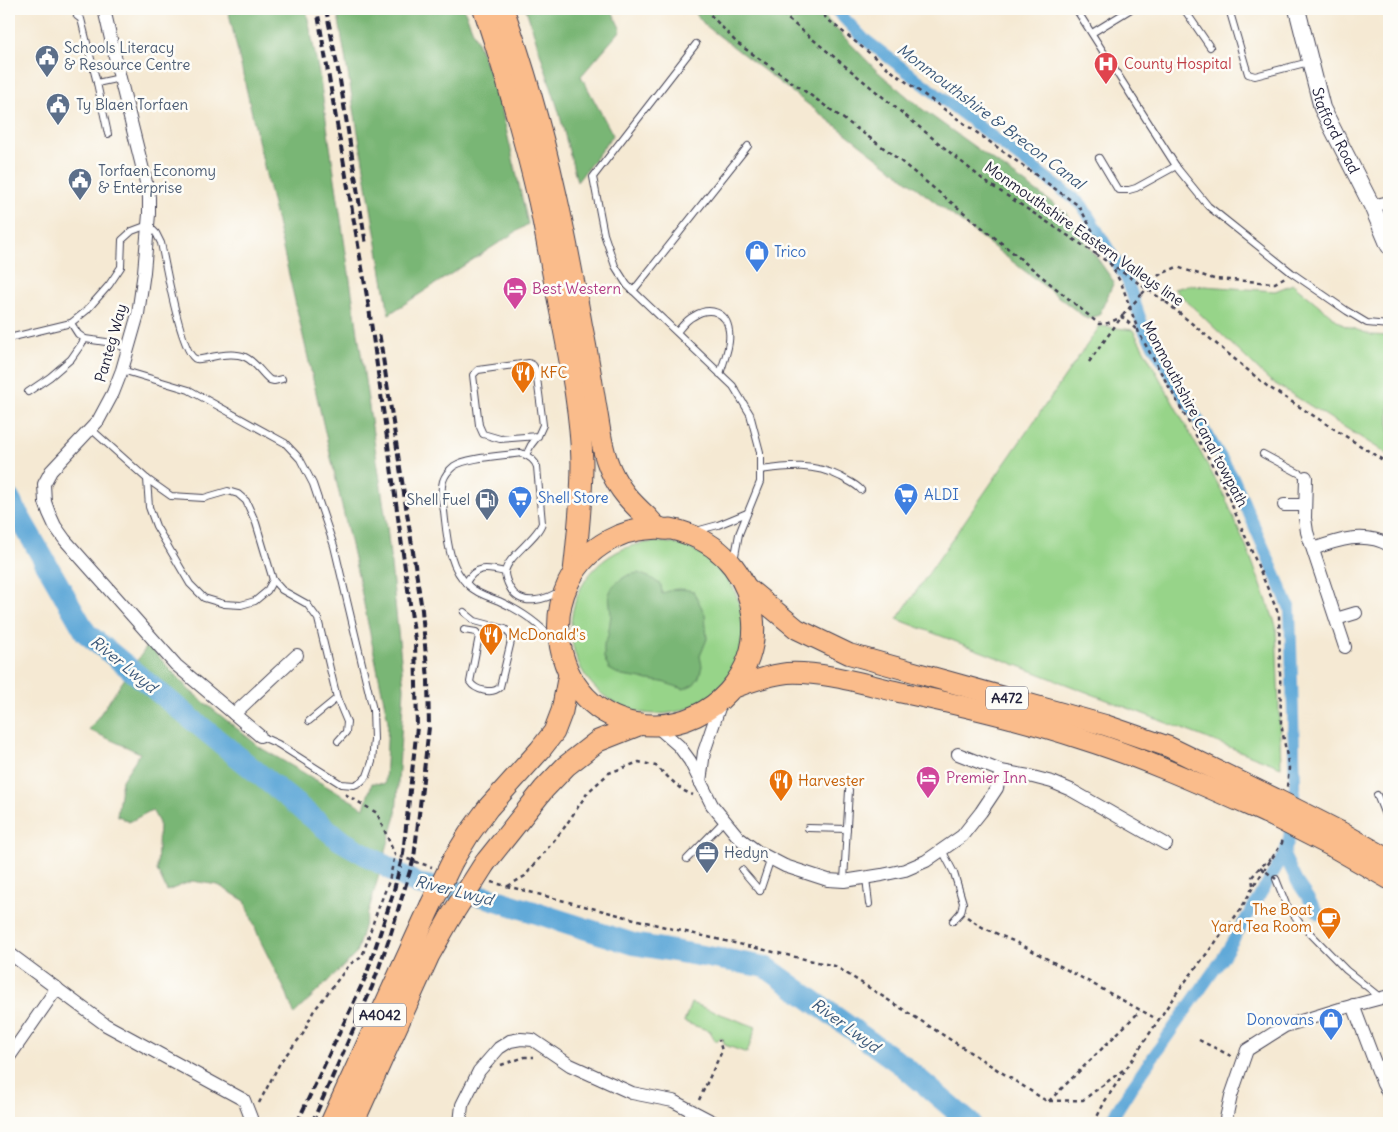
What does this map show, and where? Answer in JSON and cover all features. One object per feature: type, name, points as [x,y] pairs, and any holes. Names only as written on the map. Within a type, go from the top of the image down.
[{"type":"highway","points":[[484,9],[502,63],[539,201],[580,427],[582,462],[579,518],[570,579],[559,613],[558,631],[561,650],[569,674],[576,685],[594,704],[616,717],[648,725],[673,724],[707,711],[727,694],[743,673],[754,639],[754,620],[751,603],[745,586],[733,565],[716,549],[702,540],[688,534],[658,528],[638,530],[619,535],[602,544],[586,557],[570,579]]},
{"type":"highway","points":[[503,9],[521,57],[557,198],[602,442],[609,467],[618,486],[630,502],[658,528]]},
{"type":"highway","name":"A4042","points":[[331,1123],[430,907],[444,864],[488,808],[554,732],[562,711],[569,674]]},
{"type":"highway","name":"A4042","points":[[352,1123],[421,972],[450,918],[487,872],[544,789],[566,766],[598,740],[648,725]]},
{"type":"main road","name":"A472","points":[[745,586],[797,629],[848,654],[1105,725],[1169,747],[1277,800],[1337,839],[1389,880]]},
{"type":"main road","name":"A472","points":[[727,694],[774,675],[788,673],[834,678],[956,704],[1034,724],[1112,749],[1190,779],[1277,800]]},
{"type":"main road","name":"A472","points":[[1337,839],[1389,859]]},
{"type":"main road","points":[[1337,839],[1389,853]]},
{"type":"street","name":"Panteg Way","points":[[104,9],[149,197],[144,272],[138,314],[122,370],[113,393],[98,421],[51,471],[44,484],[45,502],[55,526],[64,540],[176,665],[260,736]]},
{"type":"street","name":"Stafford Road","points":[[1297,9],[1322,108],[1372,206],[1389,246]]},
{"type":"street","points":[[1372,206],[1389,202]]},
{"type":"street","points":[[1306,477],[1305,518],[1307,532],[1345,647]]},
{"type":"street","points":[[1284,505],[1305,505]]},
{"type":"street","points":[[1313,549],[1337,540],[1364,537],[1389,545]]},
{"type":"street","points":[[1336,620],[1356,613]]},
{"type":"street","points":[[234,714],[297,654]]},
{"type":"street","points":[[700,782],[704,752],[727,694]]},
{"type":"street","points":[[648,725],[679,746],[690,761],[712,805],[739,838],[758,852],[785,866],[828,880],[866,878],[905,870],[926,861],[962,836],[997,788],[1001,771]]},
{"type":"street","points":[[958,754],[1001,771],[1052,782],[1071,790],[1166,844]]},
{"type":"street","points":[[9,953],[106,1024],[244,1100],[250,1120]]},
{"type":"street","points":[[9,1057],[57,988]]},
{"type":"street","points":[[1226,1123],[1231,1096],[1247,1050],[1285,1026],[1385,997]]},
{"type":"street","points":[[1353,1005],[1389,1095]]},
{"type":"street","points":[[460,1123],[462,1105],[479,1071],[498,1048],[510,1041],[521,1039],[533,1040],[570,1065],[632,1092],[673,1101],[715,1123]]},
{"type":"lane","points":[[1076,9],[1176,166],[1208,206],[1292,273],[1347,311],[1367,323],[1389,325]]},
{"type":"lane","points":[[1092,34],[1131,9]]},
{"type":"lane","points":[[1184,9],[1210,47]]},
{"type":"lane","points":[[1229,9],[1248,74],[1255,76],[1310,62]]},
{"type":"lane","points":[[77,16],[81,20],[108,134]]},
{"type":"lane","points":[[696,44],[593,177],[604,234],[615,266],[633,291],[733,386],[750,414],[760,452],[760,482],[739,534],[733,565]]},
{"type":"lane","points":[[97,83],[120,78]]},
{"type":"lane","points":[[633,291],[748,146]]},
{"type":"lane","points":[[1099,158],[1118,190],[1136,188],[1176,166]]},
{"type":"lane","points":[[9,338],[71,324],[109,286],[121,267],[122,240],[132,230],[148,225],[156,233],[161,243],[177,317],[185,345],[191,356],[198,360],[225,355],[240,355],[251,360],[270,380],[282,380]]},
{"type":"lane","points":[[677,332],[693,316],[713,311],[722,314],[727,322],[729,332],[728,347],[720,374]]},
{"type":"lane","points":[[71,324],[78,334],[85,339],[128,348]]},
{"type":"lane","points":[[28,392],[71,359],[85,339]]},
{"type":"lane","points":[[526,455],[538,436],[543,425],[536,370],[533,364],[478,370],[473,375],[479,425],[483,434],[500,439],[538,436]]},
{"type":"lane","points":[[122,370],[189,390],[285,443],[300,459],[313,484],[334,546],[373,710],[374,739],[372,762],[367,776],[361,782],[354,785],[341,784],[278,744],[260,736]]},
{"type":"lane","points":[[91,429],[147,478],[171,496],[204,498],[228,491],[238,494],[246,501],[256,523],[273,580],[282,590],[307,604],[318,619],[337,698],[347,722],[346,732],[338,741]]},
{"type":"lane","points":[[561,650],[549,635],[532,620],[505,604],[479,593],[466,583],[457,569],[448,546],[442,492],[443,480],[449,470],[464,461],[521,453],[535,462],[542,523],[539,530],[514,557],[505,572],[509,588],[514,594],[525,600],[536,600],[547,598],[570,579]]},
{"type":"lane","points":[[1263,454],[1306,477]]},
{"type":"lane","points":[[760,470],[805,466],[828,470],[857,485],[861,490]]},
{"type":"lane","points":[[147,478],[149,508],[156,526],[190,584],[204,598],[224,604],[241,605],[255,600],[267,591],[273,580]]},
{"type":"lane","points":[[688,534],[718,525],[747,513]]},
{"type":"lane","points":[[466,583],[477,570],[486,568],[505,572]]},
{"type":"lane","points":[[464,612],[475,621],[505,629],[512,637],[500,687],[496,691],[492,692],[474,688],[470,682],[479,636],[476,632],[464,630]]},
{"type":"lane","points":[[309,721],[337,698]]},
{"type":"lane","points":[[844,880],[849,790]]},
{"type":"lane","points":[[1378,795],[1385,816],[1389,820]]},
{"type":"lane","points":[[687,859],[724,821]]},
{"type":"lane","points":[[808,828],[847,829]]},
{"type":"lane","points":[[942,850],[954,873],[963,903],[961,912],[953,921]]},
{"type":"lane","points":[[742,870],[760,891],[771,858]]},
{"type":"lane","points":[[866,878],[869,904]]},
{"type":"lane","points":[[1276,879],[1286,904],[1300,922],[1346,970],[1385,997]]},
{"type":"path","points":[[705,9],[737,43],[888,151],[1099,324],[1108,323],[1123,316]]},
{"type":"path","name":"Monmouthshire Eastern Valleys line","points":[[776,9],[986,182],[1166,302],[1267,386],[1389,464]]},
{"type":"path","name":"Monmouthshire Canal towpath","points":[[818,9],[827,19],[898,76],[1079,206],[1122,285],[1136,329],[1222,482],[1278,615],[1281,723],[1288,768],[1277,800]]},
{"type":"path","points":[[1089,362],[1123,316],[1159,275],[1177,267],[1214,278],[1275,283],[1292,273]]},
{"type":"path","points":[[1123,316],[1136,329]]},
{"type":"path","points":[[507,886],[525,876],[564,828],[588,792],[609,773],[639,762],[656,766],[682,790],[712,805]]},
{"type":"path","points":[[250,1120],[281,1061],[303,1034],[313,1012],[350,964],[362,957],[377,909],[389,881],[395,855],[377,813],[344,794]]},
{"type":"path","points":[[1094,1123],[1105,1101],[1175,995],[1241,908],[1282,843],[1283,834]]},
{"type":"path","points":[[395,855],[444,864]]},
{"type":"path","points":[[1253,887],[1252,877],[1260,867],[1272,859]]},
{"type":"path","points":[[1260,867],[1276,879]]},
{"type":"path","points":[[487,872],[507,886],[673,929],[835,966],[1048,1102],[1083,1100],[1127,1068]]},
{"type":"path","points":[[961,912],[982,927],[1022,945],[1152,1018]]},
{"type":"path","points":[[1048,1102],[1140,1011]]},
{"type":"path","points":[[693,1112],[722,1051],[719,1040]]},
{"type":"path","points":[[1199,1040],[1243,1062]]},
{"type":"path","points":[[498,1066],[525,1057],[556,1055]]},
{"type":"green space","points":[[228,9],[306,9],[320,79],[387,527],[404,688],[396,816],[356,954],[294,1014],[287,994],[260,940],[245,901],[218,885],[192,881],[167,891],[157,870],[159,823],[152,810],[129,822],[117,815],[122,780],[140,753],[89,730],[148,645],[189,690],[261,748],[364,808],[372,783],[385,784],[388,721],[359,580]]},
{"type":"green space","points":[[337,9],[464,9],[498,94],[528,224],[389,314]]},
{"type":"green space","points":[[526,9],[611,9],[621,30],[581,76],[613,135],[577,182],[559,112]]},
{"type":"green space","points":[[692,9],[817,9],[877,71],[922,109],[1065,212],[1114,282],[1099,315],[1087,319],[705,25]]},
{"type":"green space","points":[[1293,284],[1343,325],[1372,335],[1389,336],[1389,455],[1269,380],[1174,289],[1190,285],[1275,291]]},
{"type":"green space","points":[[1100,326],[1133,330],[1225,497],[1250,556],[1276,625],[1281,767],[897,619]]},
{"type":"green space","points":[[665,542],[682,545],[698,552],[712,561],[724,573],[740,603],[743,628],[742,645],[737,661],[724,683],[712,695],[682,711],[649,714],[632,711],[616,704],[602,695],[590,683],[574,653],[571,620],[574,603],[581,587],[590,573],[602,561],[632,545]]},
{"type":"green space","points":[[638,573],[651,578],[661,585],[662,594],[677,589],[693,591],[705,614],[707,639],[700,656],[702,666],[699,677],[694,684],[684,689],[662,682],[622,676],[609,669],[604,658],[604,644],[608,636],[611,615],[609,594],[613,586],[620,580],[628,575]]},
{"type":"green space","points":[[691,1003],[756,1027],[747,1053],[725,1045],[722,1038],[715,1041],[710,1031],[684,1022]]},
{"type":"waterway","name":"Monmouthshire & Brecon Canal","points":[[835,9],[863,38],[1082,205],[1127,280],[1145,332],[1234,479],[1290,609],[1295,786],[1289,839],[1284,855],[1222,959],[1131,1088],[1109,1123]]},
{"type":"waterway","name":"River Lwyd","points":[[9,499],[86,633],[340,840],[417,884],[487,897],[633,944],[766,967],[902,1065],[970,1123]]},
{"type":"waterway","points":[[1284,855],[1297,882],[1319,914]]},
{"type":"railway","points":[[297,1123],[366,976],[393,894],[403,854],[417,727],[415,640],[369,308],[317,9]]},
{"type":"railway","points":[[326,9],[340,80],[366,245]]},
{"type":"railway","points":[[312,1123],[372,987],[414,858],[429,727],[428,680],[422,610],[379,332]]},
{"type":"place","name":"Schools Literacy & Resource Centre","points":[[47,78]]},
{"type":"place","name":"County Hospital","points":[[1106,85]]},
{"type":"place","name":"Ty Blaen Torfaen","points":[[58,126]]},
{"type":"place","name":"Torfaen Economy & Enterprise","points":[[80,201]]},
{"type":"place","name":"Trico","points":[[757,273]]},
{"type":"place","name":"Best Western","points":[[515,310]]},
{"type":"place","name":"KFC","points":[[523,394]]},
{"type":"place","name":"ALDI","points":[[906,516]]},
{"type":"place","name":"Shell Store","points":[[520,519]]},
{"type":"place","name":"Shell Fuel","points":[[487,521]]},
{"type":"place","name":"McDonald's","points":[[491,656]]},
{"type":"place","name":"Premier Inn","points":[[928,799]]},
{"type":"place","name":"Harvester","points":[[781,802]]},
{"type":"place","name":"Hedyn","points":[[707,874]]},
{"type":"place","name":"The Boat Yard Tea Room","points":[[1329,940]]},
{"type":"place","name":"Donovans","points":[[1331,1041]]}]
